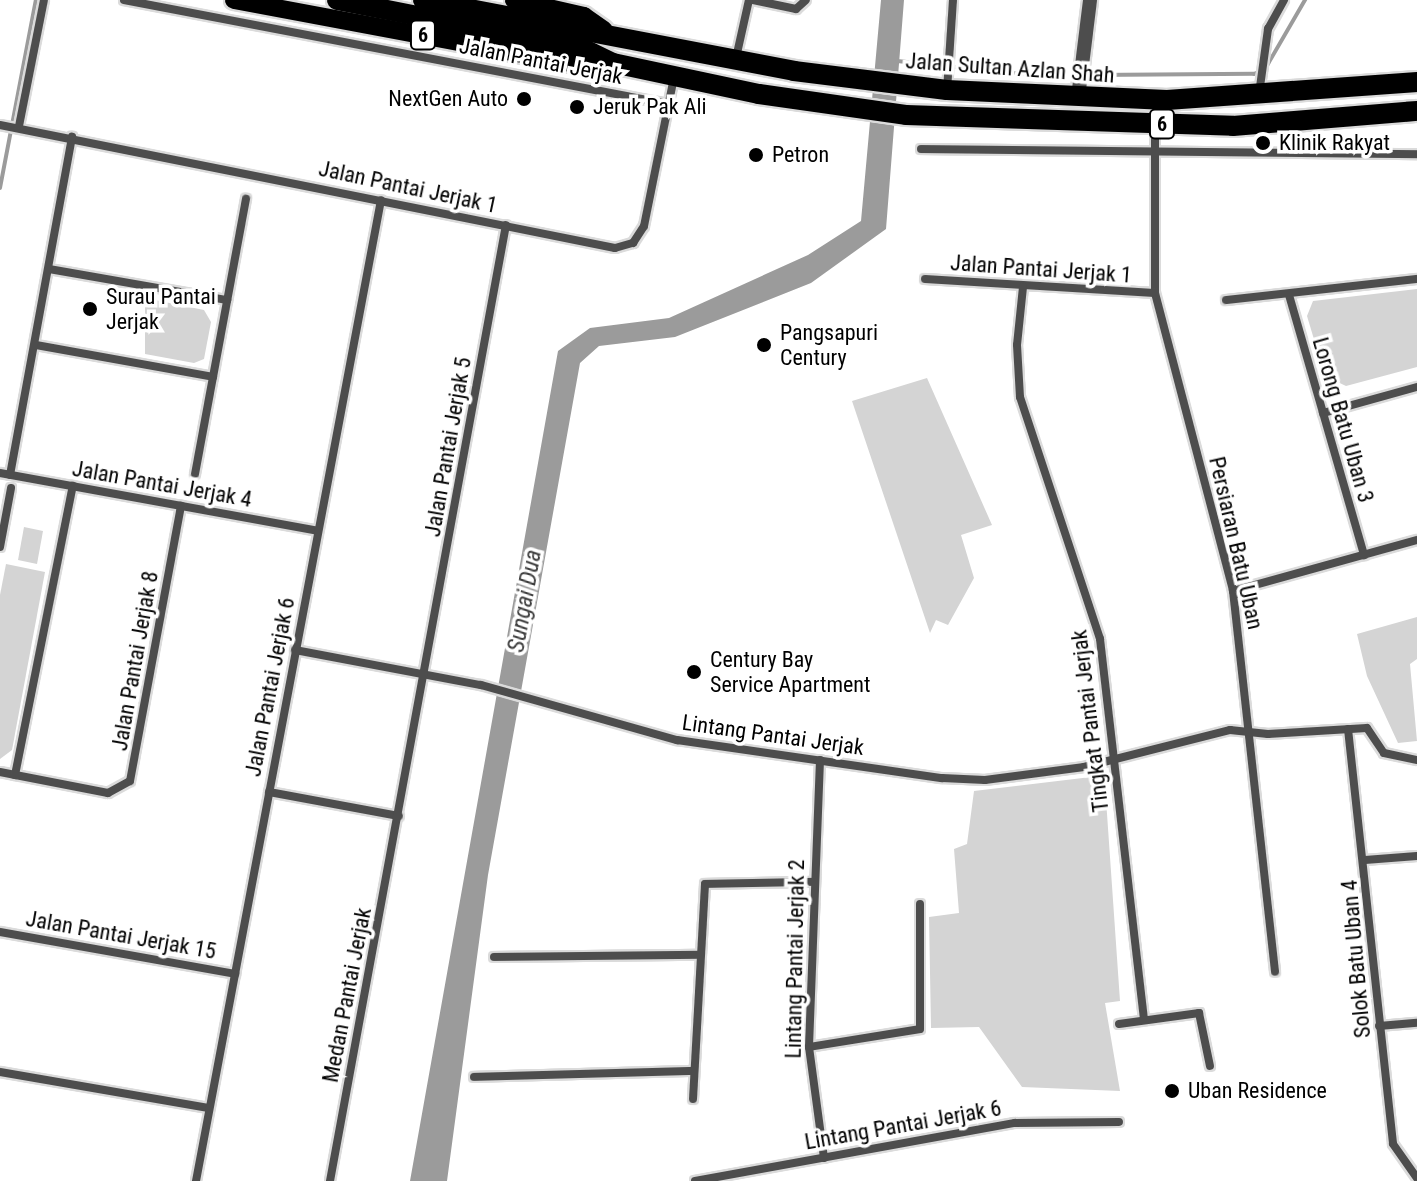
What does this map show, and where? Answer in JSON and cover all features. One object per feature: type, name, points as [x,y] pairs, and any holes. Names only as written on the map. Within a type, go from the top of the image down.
[{"type":"highway","name":"Jalan Sultan Azlan Shah","points":[[337,0],[418,7],[583,33],[604,30],[736,59],[852,80],[909,86],[947,82],[1078,98],[1259,87],[1417,82]]},
{"type":"highway","name":"Jalan Sultan Azlan Shah","points":[[418,7],[584,49],[613,63],[674,77],[848,108],[906,115],[1155,124],[1277,124],[1417,111]]},
{"type":"main road","name":"Jalan Sultan Azlan Shah","points":[[234,0],[581,65],[613,63]]},
{"type":"main road","name":"Jalan Sultan Azlan Shah","points":[[514,0],[584,16],[604,30]]},
{"type":"street","points":[[19,126],[44,0]]},
{"type":"street","name":"Jalan Pantai Jerjak","points":[[124,0],[668,104]]},
{"type":"street","points":[[736,59],[751,0],[804,3]]},
{"type":"street","points":[[947,82],[953,0]]},
{"type":"street","points":[[1078,98],[1090,0]]},
{"type":"street","points":[[1259,87],[1260,61],[1268,29],[1284,0]]},
{"type":"street","name":"Jalan Pantai Jerjak 1","points":[[3,124],[615,248],[633,243],[644,226],[674,77]]},
{"type":"street","name":"Persiaran Batu Uban","points":[[1155,124],[1155,293],[1233,591],[1275,972]]},
{"type":"street","points":[[5,474],[36,345],[72,137]]},
{"type":"street","points":[[921,149],[1154,154],[1417,154]]},
{"type":"street","points":[[195,474],[246,199]]},
{"type":"street","name":"Jalan Pantai Jerjak 6","points":[[196,1181],[381,200]]},
{"type":"street","name":"Jalan Pantai Jerjak 5","points":[[426,674],[506,225]]},
{"type":"street","points":[[49,269],[227,300]]},
{"type":"street","name":"Jalan Pantai Jerjak 1","points":[[925,279],[1155,293]]},
{"type":"street","points":[[1226,300],[1417,279]]},
{"type":"street","name":"Tingkat Pantai Jerjak","points":[[1023,287],[1017,345],[1020,397],[1095,617],[1144,1019]]},
{"type":"street","name":"Lorong Batu Uban 3","points":[[1289,295],[1364,555]]},
{"type":"street","points":[[36,345],[213,377]]},
{"type":"street","points":[[1323,413],[1417,387]]},
{"type":"street","name":"Jalan Pantai Jerjak 4","points":[[5,474],[318,531]]},
{"type":"street","points":[[15,775],[73,486]]},
{"type":"street","points":[[0,547],[11,488]]},
{"type":"street","name":"Jalan Pantai Jerjak 8","points":[[0,772],[108,793],[130,781],[181,506]]},
{"type":"street","points":[[1233,591],[1417,540]]},
{"type":"street","name":"Lintang Pantai Jerjak","points":[[295,650],[481,685],[677,740],[965,780],[1113,761],[1216,731],[1348,729]]},
{"type":"street","name":"Medan Pantai Jerjak","points":[[330,1181],[426,674]]},
{"type":"street","points":[[1348,729],[1373,732],[1391,757],[1417,760]]},
{"type":"street","name":"Solok Batu Uban 4","points":[[1348,729],[1365,860],[1393,1144],[1417,1178]]},
{"type":"street","name":"Lintang Pantai Jerjak 2","points":[[820,760],[809,1047],[824,1158]]},
{"type":"street","points":[[269,792],[399,816]]},
{"type":"street","points":[[1365,860],[1417,856]]},
{"type":"street","points":[[693,1099],[698,955],[708,881],[813,882]]},
{"type":"street","points":[[809,1047],[920,1029],[920,904]]},
{"type":"street","name":"Jalan Pantai Jerjak 15","points":[[0,932],[235,974]]},
{"type":"street","points":[[494,957],[698,955]]},
{"type":"street","points":[[1119,1024],[1199,1013],[1210,1066]]},
{"type":"street","points":[[1379,1026],[1417,1023]]},
{"type":"street","points":[[474,1077],[694,1071]]},
{"type":"street","points":[[0,1072],[209,1108]]},
{"type":"street","name":"Lintang Pantai Jerjak 6","points":[[695,1181],[1031,1121],[1119,1122]]},
{"type":"shaded area","points":[[1417,289],[1417,367],[1346,386],[1325,376],[1307,316],[1313,301]]},
{"type":"shaded area","points":[[145,298],[204,310],[211,322],[204,359],[194,363],[145,354]]},
{"type":"shaded area","points":[[927,378],[992,525],[961,535],[974,578],[948,625],[936,620],[930,633],[852,401]]},
{"type":"shaded area","points":[[24,527],[43,531],[37,564],[18,560]]},
{"type":"shaded area","points":[[6,564],[45,572],[12,750],[0,759],[0,595]]},
{"type":"shaded area","points":[[1417,617],[1417,659],[1410,664],[1417,741],[1398,743],[1367,676],[1357,634]]},
{"type":"shaded area","points":[[1091,777],[1105,785],[1120,1001],[1105,1003],[1120,1091],[1022,1087],[979,1027],[931,1028],[929,917],[959,913],[954,849],[967,844],[974,791]]},
{"type":"water","name":"Sungai Dua","points":[[881,0],[904,0],[886,229],[811,283],[675,337],[599,346],[580,363],[488,875],[447,1181],[410,1181],[558,351],[590,328],[669,318],[808,255],[861,221]]},
{"type":"waterway","points":[[0,188],[36,0]]},
{"type":"waterway","points":[[1092,75],[1254,74],[1265,69],[1305,0]]},
{"type":"waterway","points":[[897,61],[1052,77],[1064,72]]},
{"type":"place","name":"NextGen Auto","points":[[524,99]]},
{"type":"place","name":"Jeruk Pak Ali","points":[[577,107]]},
{"type":"place","name":"Klinik Rakyat","points":[[1263,143]]},
{"type":"place","name":"Petron","points":[[756,155]]},
{"type":"place","name":"Surau Pantai Jerjak","points":[[90,309]]},
{"type":"place","name":"Pangsapuri Century","points":[[764,345]]},
{"type":"place","name":"Century Bay Service Apartment","points":[[694,672]]},
{"type":"place","name":"Uban Residence","points":[[1172,1091]]}]
